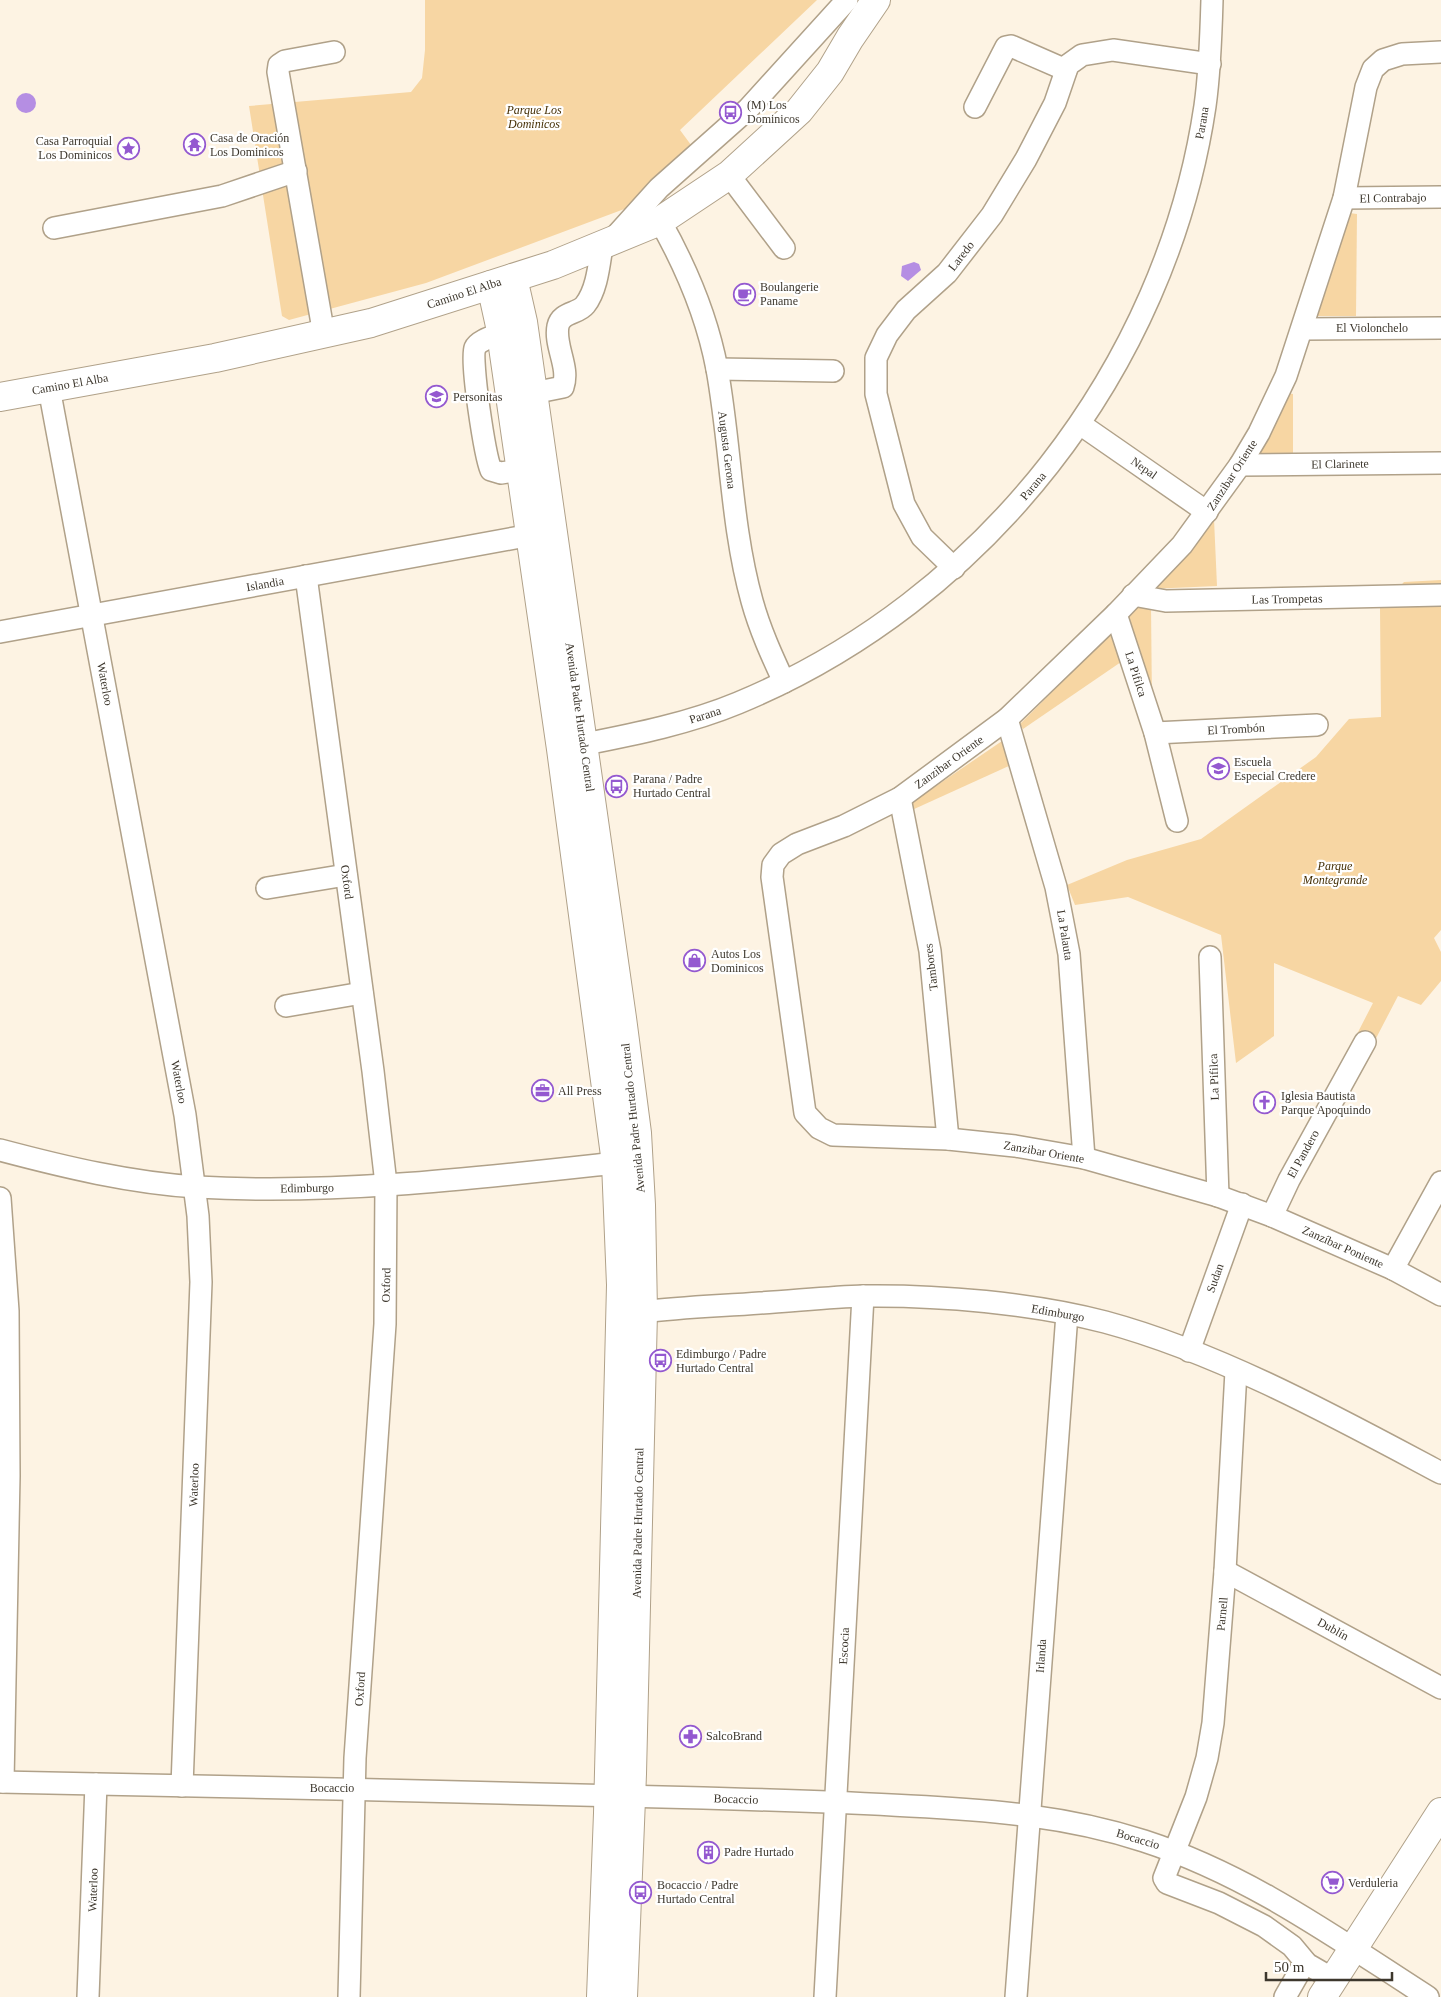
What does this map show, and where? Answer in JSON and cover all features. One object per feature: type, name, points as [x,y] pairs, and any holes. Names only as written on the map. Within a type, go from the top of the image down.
[{"type":"main road","name":"Camino El Alba","points":[[850,38],[856,0]]},
{"type":"main road","name":"Camino El Alba","points":[[0,397],[324,335],[372,323],[605,245],[660,221],[729,175],[799,111],[830,72],[876,0]]},
{"type":"main road","name":"Avenida Padre Hurtado Central","points":[[502,281],[501,333],[531,535],[616,1163],[621,1285],[620,1796],[624,1997]]},
{"type":"main road","name":"Avenida Padre Hurtado Central","points":[[502,281],[523,322],[584,744],[636,1133],[641,1205],[643,1312],[620,1796],[600,1997]]},
{"type":"main road","points":[[1327,1988],[1441,1812]]},
{"type":"street","points":[[533,393],[563,387],[566,378],[558,325],[562,317],[584,306],[597,277],[605,245],[659,188],[748,110],[847,0]]},
{"type":"street","name":"Parana","points":[[584,744],[652,730],[695,718],[737,704],[784,682],[848,646],[890,619],[954,568],[1009,514],[1058,455],[1080,424],[1124,350],[1163,264],[1184,199],[1197,149],[1210,64],[1212,0]]},
{"type":"street","points":[[975,107],[1006,47],[1011,46],[1066,70]]},
{"type":"street","name":"Laredo","points":[[954,568],[922,537],[904,504],[876,394],[876,358],[887,335],[906,310],[947,273],[992,215],[1026,159],[1054,102],[1068,65],[1082,55],[1113,50],[1210,64]]},
{"type":"street","points":[[324,335],[278,65],[285,61],[334,52]]},
{"type":"street","name":"Zanzibar Oriente","points":[[1242,1204],[1084,1158],[1015,1146],[948,1139],[833,1135],[818,1128],[805,1113],[772,877],[773,865],[781,854],[797,844],[844,826],[900,798],[1007,719],[1116,614],[1182,545],[1240,465],[1276,399],[1303,329],[1344,198],[1366,87],[1373,69],[1382,60],[1402,54],[1441,52]]},
{"type":"street","points":[[54,228],[222,196],[296,171]]},
{"type":"street","points":[[729,175],[784,248]]},
{"type":"street","name":"El Contrabajo","points":[[1344,198],[1441,197]]},
{"type":"street","name":"Augusta Gerona","points":[[660,221],[688,274],[717,369],[740,544],[750,591],[761,631],[784,682]]},
{"type":"street","name":"El Violonchelo","points":[[1303,329],[1441,328]]},
{"type":"street","points":[[717,369],[833,371]]},
{"type":"street","name":"Waterloo","points":[[49,388],[185,1114],[195,1187],[200,1244],[201,1320],[182,1786]]},
{"type":"street","name":"Nepal","points":[[1080,424],[1207,512]]},
{"type":"street","name":"El Clarinete","points":[[1240,465],[1441,463]]},
{"type":"street","name":"Islandia","points":[[0,632],[531,535]]},
{"type":"street","name":"Oxford","points":[[306,576],[386,1184],[385,1324],[355,1758],[356,1788],[349,1997]]},
{"type":"street","name":"Las Trompetas","points":[[1133,596],[1166,602],[1441,595]]},
{"type":"street","name":"La Pifilca","points":[[1116,614],[1155,733],[1177,821]]},
{"type":"street","name":"La Palauta","points":[[1007,719],[1056,887],[1069,954],[1084,1158]]},
{"type":"street","name":"El Trombón","points":[[1155,733],[1317,725]]},
{"type":"street","name":"Tambores","points":[[900,798],[930,951],[948,1139]]},
{"type":"street","points":[[267,888],[346,875]]},
{"type":"street","name":"La Pifilca","points":[[1210,958],[1218,1196]]},
{"type":"street","points":[[286,1006],[362,993]]},
{"type":"street","name":"El Pandero","points":[[1272,1216],[1289,1180],[1365,1042]]},
{"type":"street","name":"Edimburgo","points":[[0,1150],[94,1172],[195,1187],[295,1189],[386,1184],[616,1163]]},
{"type":"street","points":[[1393,1269],[1441,1182]]},
{"type":"street","points":[[0,1198],[8,1311],[9,1467],[1,1782]]},
{"type":"street","name":"Zanzíbar Poniente","points":[[1242,1204],[1393,1269],[1441,1295]]},
{"type":"street","name":"Sudan","points":[[1189,1351],[1242,1204]]},
{"type":"street","name":"Edimburgo","points":[[643,1312],[863,1296],[913,1297],[993,1303],[1067,1314],[1106,1322],[1189,1351],[1362,1431],[1441,1473]]},
{"type":"street","name":"Escocia","points":[[825,1997],[863,1296]]},
{"type":"street","name":"Irlanda","points":[[1016,1997],[1067,1314]]},
{"type":"street","name":"Parnell","points":[[1236,1372],[1225,1571],[1213,1723],[1207,1758],[1196,1797],[1164,1878],[1167,1883],[1219,1903],[1264,1926],[1292,1946],[1305,1962]]},
{"type":"street","name":"Dublín","points":[[1225,1571],[1441,1688]]},
{"type":"street","name":"Bocaccio","points":[[1,1782],[356,1788],[836,1802],[1030,1814],[1107,1830],[1174,1851],[1209,1865],[1267,1894],[1428,1997]]},
{"type":"street","name":"Waterloo","points":[[88,1997],[96,1784]]},
{"type":"street","points":[[1285,1997],[1305,1962],[1327,1988]]},
{"type":"green space","name":"Parque Los Dominicos","points":[[425,0],[817,0],[680,130],[694,149],[635,205],[426,283],[289,320],[282,316],[249,106],[411,92],[422,78],[425,50]]},
{"type":"green space","points":[[1349,213],[1357,214],[1356,316],[1316,316]]},
{"type":"green space","points":[[1288,393],[1293,394],[1293,454],[1256,455]]},
{"type":"green space","points":[[1214,519],[1217,586],[1149,589]]},
{"type":"green space","name":"Parque Montegrande","points":[[1441,580],[1441,930],[1434,938],[1441,952],[1441,981],[1421,1005],[1398,996],[1372,1046],[1356,1036],[1373,1003],[1274,963],[1274,1036],[1236,1063],[1221,935],[1128,897],[1075,905],[1067,885],[1127,860],[1201,839],[1316,757],[1349,719],[1381,717],[1380,608],[1404,582]]},
{"type":"green space","points":[[1134,605],[1151,605],[1152,706],[1123,613]]},
{"type":"green space","points":[[1110,634],[1121,662],[1023,729],[1020,724]]},
{"type":"green space","points":[[1005,739],[1011,765],[912,810],[911,803]]},
{"type":"shaded area","points":[[26,93],[33,96],[36,103],[33,110],[26,113],[19,110],[16,103],[19,96]]},
{"type":"shaded area","points":[[914,262],[919,264],[921,270],[908,281],[901,276],[902,266]]},
{"type":"place","name":"(M) Los Dominicos","points":[[731,112]]},
{"type":"place","name":"Casa de Oración Los Dominicos","points":[[194,145]]},
{"type":"place","name":"Casa Parroquial Los Dominicos","points":[[128,148]]},
{"type":"place","name":"Boulangerie Paname","points":[[744,294]]},
{"type":"place","name":"Personitas","points":[[437,397]]},
{"type":"place","name":"Escuela Especial Credere","points":[[1218,769]]},
{"type":"place","name":"Parana / Padre Hurtado Central","points":[[617,786]]},
{"type":"place","name":"Autos Los Dominicos","points":[[695,961]]},
{"type":"place","name":"All Press","points":[[542,1091]]},
{"type":"place","name":"Iglesia Bautista Parque Apoquindo","points":[[1265,1103]]},
{"type":"place","name":"Edimburgo / Padre Hurtado Central","points":[[660,1361]]},
{"type":"place","name":"SalcoBrand","points":[[690,1736]]},
{"type":"place","name":"Padre Hurtado","points":[[708,1852]]},
{"type":"place","name":"Verduleria","points":[[1332,1883]]},
{"type":"place","name":"Bocaccio / Padre Hurtado Central","points":[[641,1892]]}]
